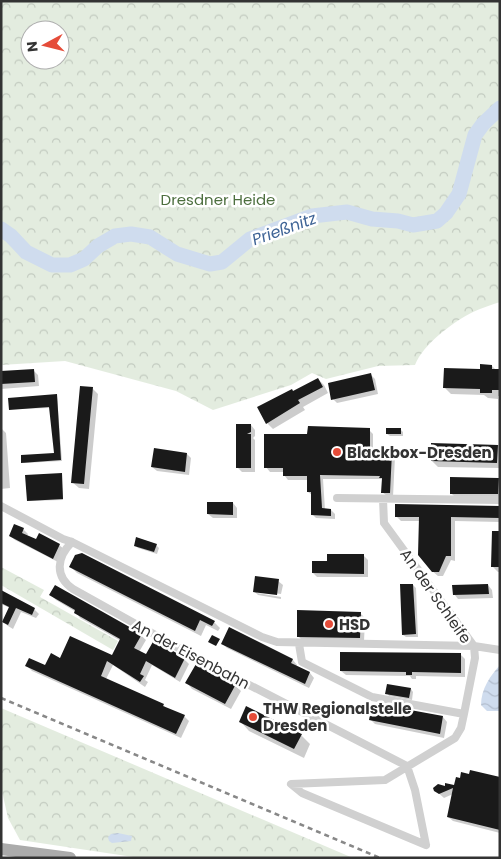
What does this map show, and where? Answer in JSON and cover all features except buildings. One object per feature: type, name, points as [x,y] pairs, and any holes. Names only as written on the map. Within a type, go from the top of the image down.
[{"type":"main road","points":[[1,850],[70,858]]},
{"type":"street","points":[[337,498],[500,500]]},
{"type":"street","name":"An der Schleife","points":[[383,499],[384,523],[474,646]]},
{"type":"street","name":"An der Schleife","points":[[1,506],[63,539],[262,637],[277,642],[299,644],[474,646]]},
{"type":"street","name":"An der Eisenbahn","points":[[72,542],[67,547],[61,560],[60,576],[64,583],[193,656],[407,766]]},
{"type":"street","points":[[299,644],[302,662],[372,697],[464,714]]},
{"type":"street","points":[[407,766],[415,790],[426,845],[302,793],[291,784],[385,780],[407,766],[454,738],[461,728],[475,658],[474,646],[500,650]]},
{"type":"green space","name":"Dresdner Heide","points":[[1,1],[500,1],[500,302],[473,312],[439,334],[425,349],[415,365],[378,366],[326,379],[312,373],[291,385],[213,410],[176,391],[65,361],[1,365]]},
{"type":"green space","points":[[1,567],[44,590],[40,597],[118,641],[113,650],[1,585]]},
{"type":"green space","points":[[1,708],[353,858],[140,858],[20,840],[8,818],[1,787]]},
{"type":"water","points":[[500,665],[500,711],[487,711],[481,705],[484,688]]},
{"type":"water","points":[[118,833],[132,836],[131,841],[112,843],[109,841],[108,837],[111,834]]},
{"type":"waterway","name":"Prießnitz","points":[[1,229],[11,236],[26,252],[52,265],[70,265],[84,259],[98,246],[115,236],[131,234],[150,237],[177,254],[210,264],[222,262],[250,239],[312,216],[347,212],[372,219],[398,221],[413,225],[437,221],[446,213],[459,194],[475,135],[483,124],[500,108]]},
{"type":"railway","points":[[1,698],[380,858]]},
{"type":"place","name":"Blackbox-Dresden","points":[[337,452]]},
{"type":"place","name":"HSD","points":[[329,624]]},
{"type":"place","name":"THW Regionalstelle Dresden","points":[[253,717]]}]
